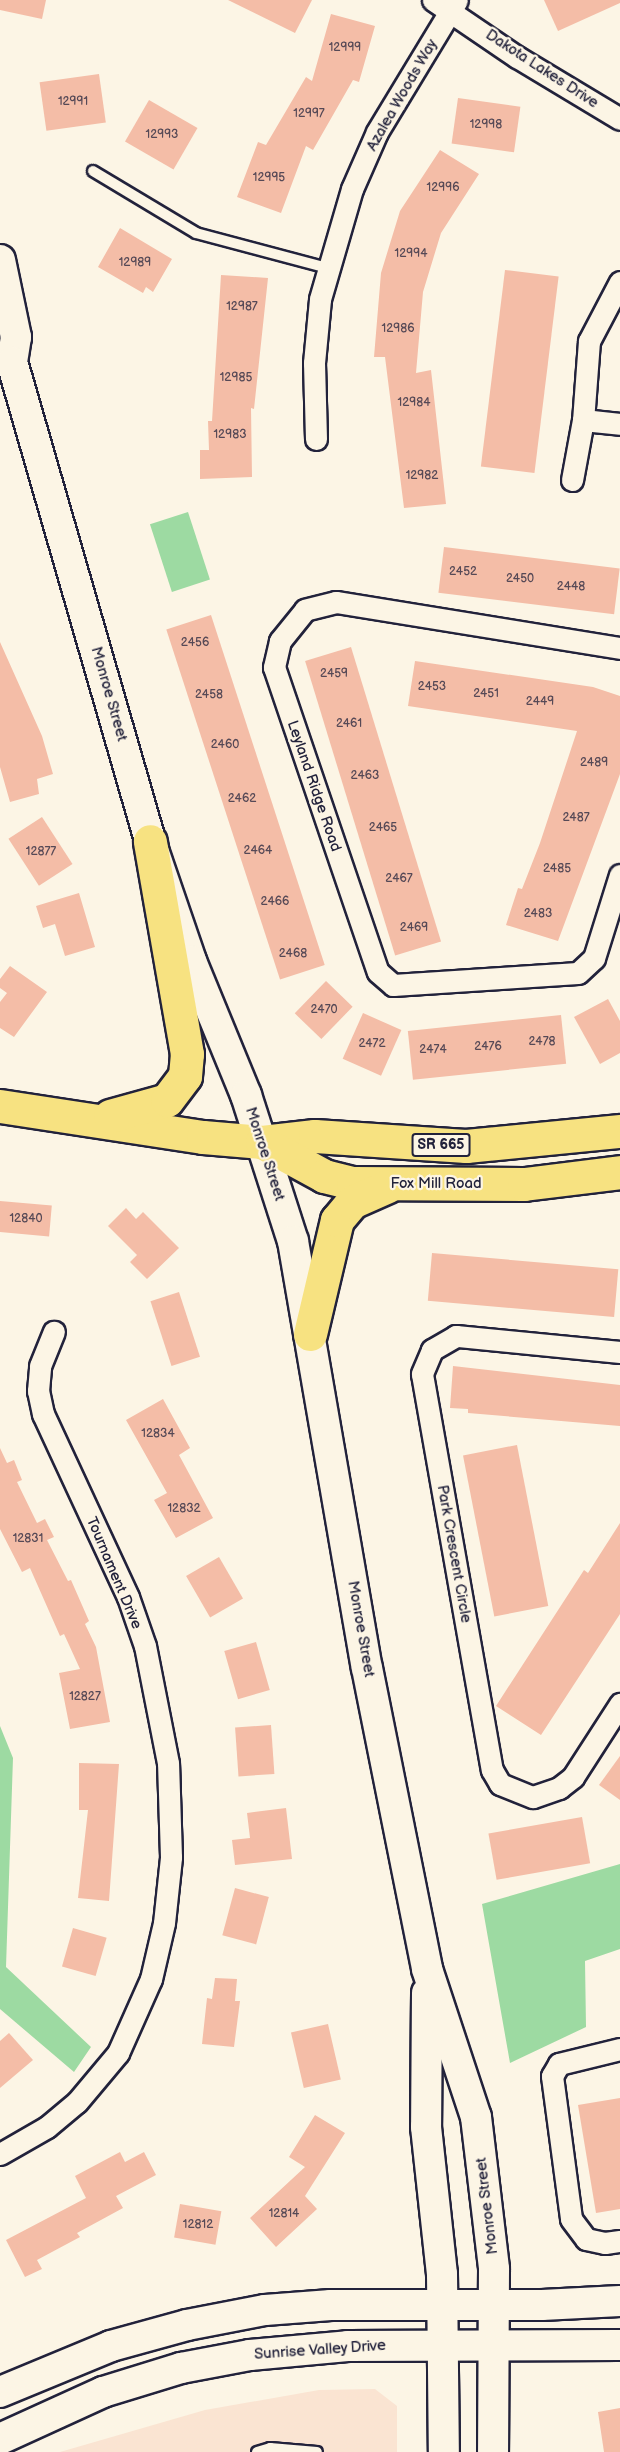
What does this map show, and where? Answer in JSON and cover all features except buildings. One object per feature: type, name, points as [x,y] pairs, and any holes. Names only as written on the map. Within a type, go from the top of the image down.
[{"type":"main road","name":"Monroe Street","points":[[0,260],[16,337],[6,358],[150,841],[191,961],[262,1142],[293,1241],[367,1668],[428,1969],[476,2117],[493,2246],[496,2305],[493,2452]]},
{"type":"main road","points":[[92,1120],[135,1112],[167,1100],[185,1076],[187,1054],[150,841]]},
{"type":"main road","name":"Fox Mill Road","points":[[0,1106],[203,1137],[262,1142],[315,1136],[466,1146],[620,1131]]},
{"type":"main road","name":"Fox Mill Road","points":[[262,1142],[324,1176],[354,1183],[524,1184],[620,1172]]},
{"type":"main road","points":[[310,1334],[337,1220],[362,1196],[395,1184]]},
{"type":"main road","name":"Monroe Street","points":[[428,1969],[426,2127],[443,2305],[444,2452]]},
{"type":"main road","points":[[0,2392],[111,2346],[228,2316],[331,2305],[496,2305],[620,2301]]},
{"type":"main road","name":"Sunrise Valley Drive","points":[[0,2439],[103,2392],[216,2361],[313,2348],[444,2344],[620,2345]]},
{"type":"street","name":"Dakota Lakes Drive","points":[[447,3],[517,57],[620,119]]},
{"type":"street","name":"Azalea Woods Way","points":[[316,440],[314,363],[320,299],[328,268],[352,189],[377,132],[447,3]]},
{"type":"street","points":[[572,480],[583,420],[589,341],[620,282]]},
{"type":"street","points":[[583,420],[620,424]]},
{"type":"street","name":"Leyland Ridge Road","points":[[620,648],[336,602],[305,610],[280,641],[274,667],[378,972],[393,985],[578,973],[594,958],[620,874]]},
{"type":"street","name":"Tournament Drive","points":[[0,2154],[47,2127],[77,2102],[118,2053],[138,2016],[151,1978],[164,1923],[171,1857],[168,1763],[145,1646],[128,1596],[43,1414],[38,1391],[40,1366],[54,1332]]},
{"type":"street","name":"Park Crescent Circle","points":[[620,1352],[456,1336],[432,1350],[422,1374],[492,1770],[500,1784],[533,1797],[559,1788],[573,1777],[620,1704]]},
{"type":"street","points":[[620,2049],[559,2064],[552,2076],[571,2219],[586,2239],[605,2243],[620,2241]]},
{"type":"lane","points":[[93,171],[196,233],[328,268]]},
{"type":"lane","points":[[257,2452],[270,2448],[317,2452]]},
{"type":"shaded area","points":[[375,2389],[397,2406],[397,2452],[60,2452],[205,2410],[319,2390]]},
{"type":"green space","points":[[188,512],[210,580],[172,592],[150,524]]},
{"type":"green space","points":[[0,1726],[13,1758],[6,1967],[91,2047],[74,2072],[0,2009]]},
{"type":"green space","points":[[620,1864],[620,1949],[585,1961],[586,2027],[510,2063],[482,1904]]}]
